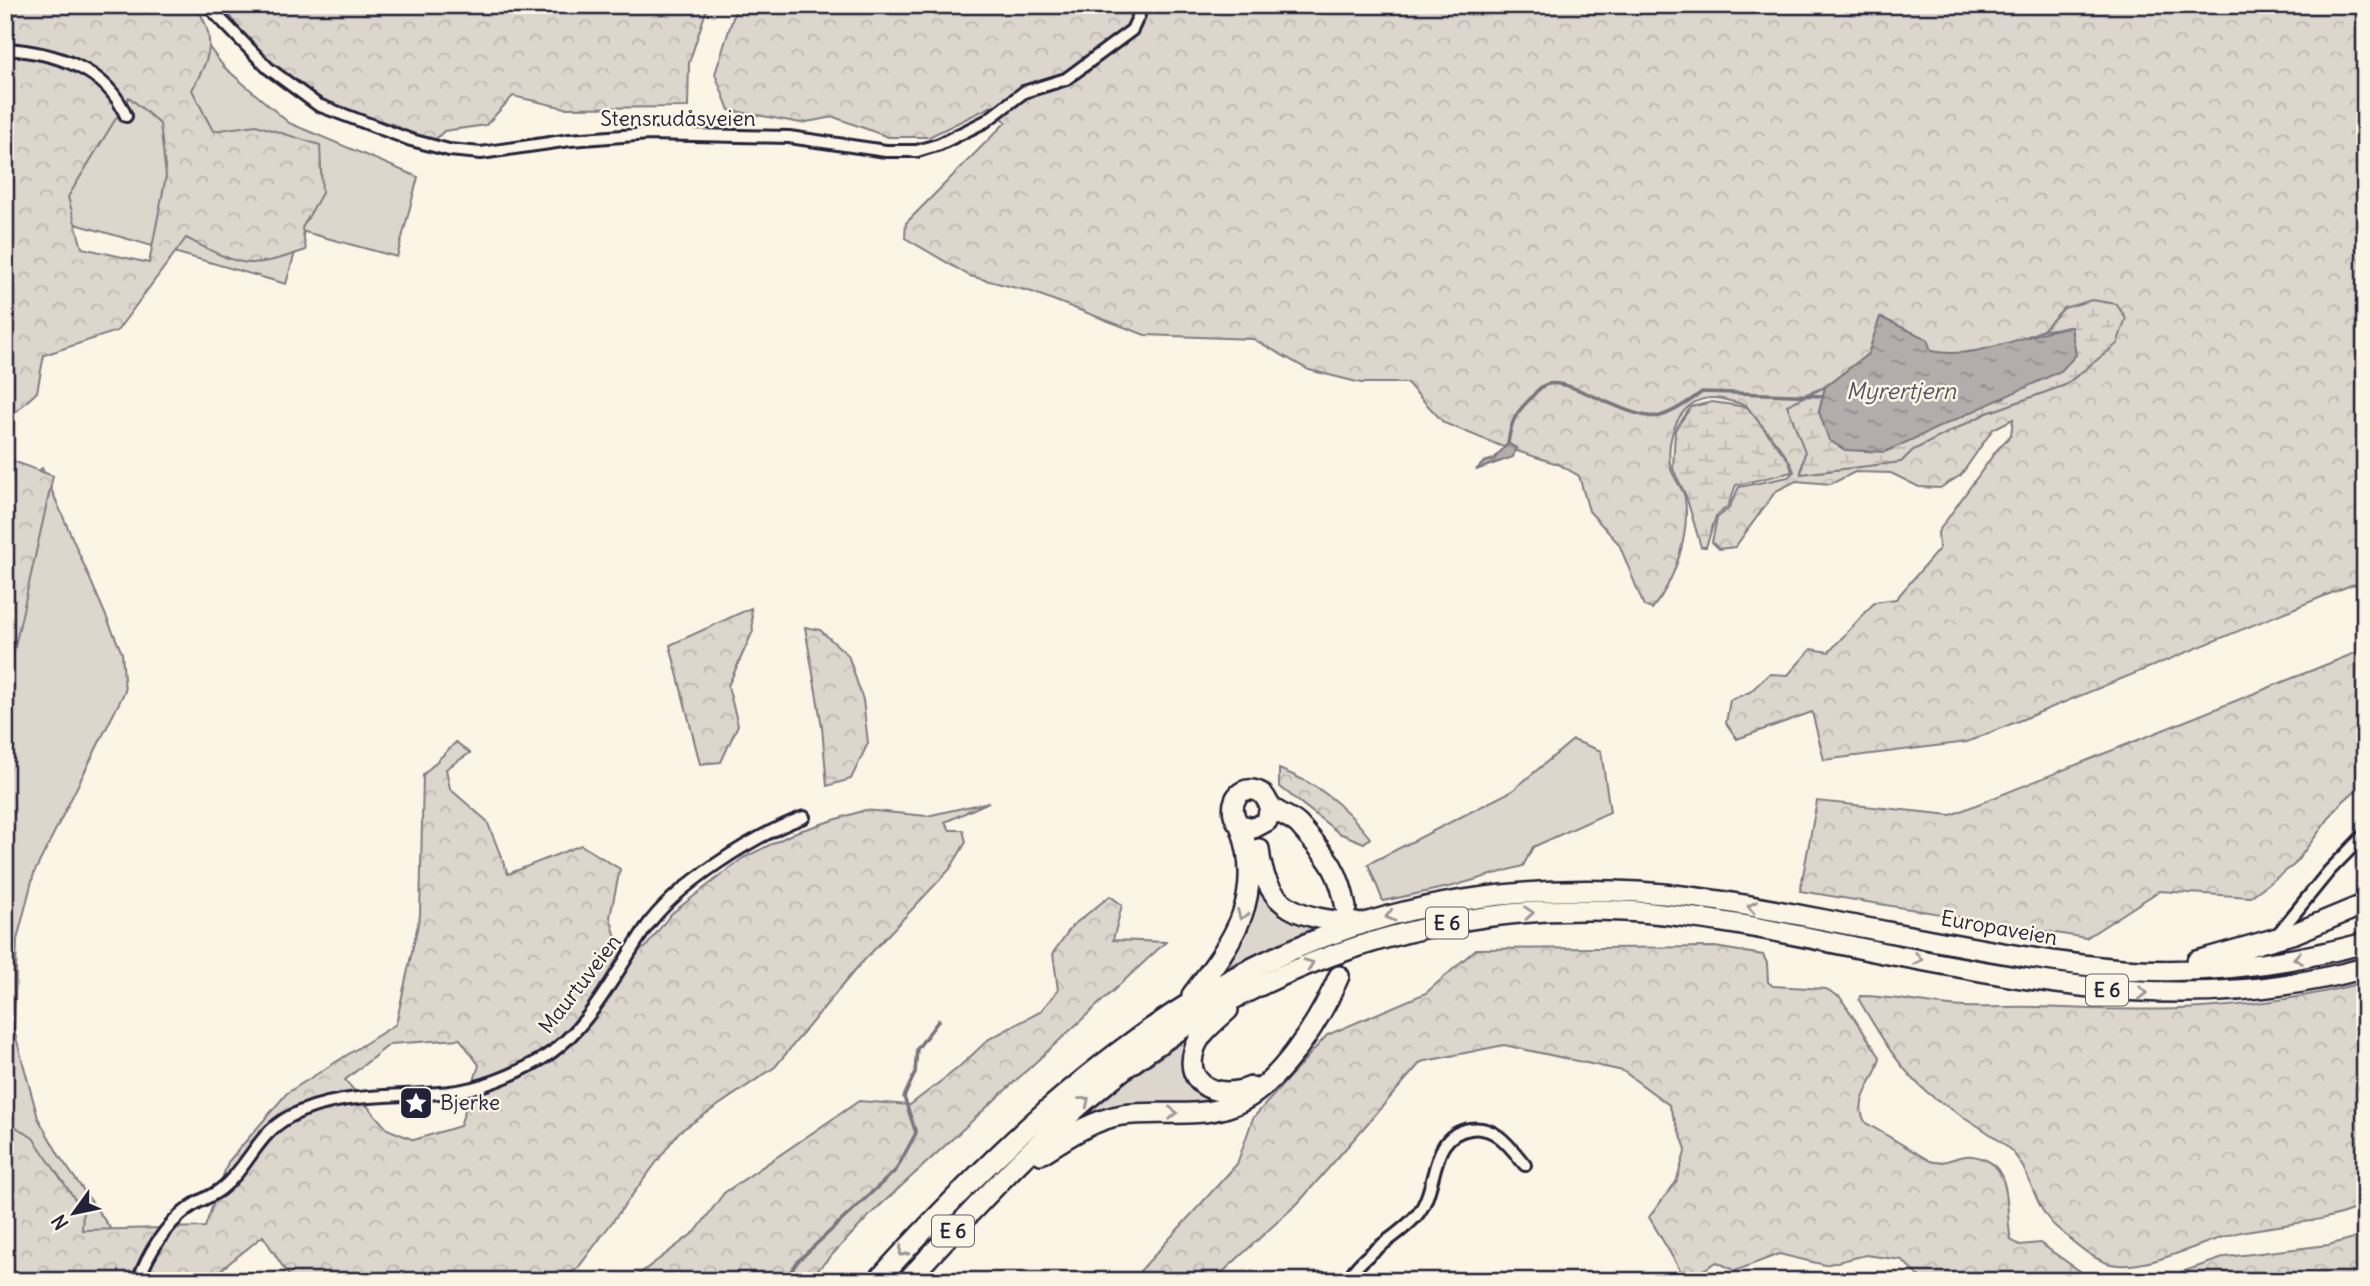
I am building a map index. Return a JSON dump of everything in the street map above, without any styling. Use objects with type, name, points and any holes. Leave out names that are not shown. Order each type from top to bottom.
[{"type":"highway","points":[[1258,820],[1298,824],[1334,865],[1346,908]]},
{"type":"highway","name":"E 6","points":[[1258,820],[1261,867],[1278,900],[1297,913],[1313,918],[1364,923]]},
{"type":"highway","name":"E 6","points":[[1185,1005],[1228,948],[1245,909],[1258,820]]},
{"type":"highway","name":"Europaveien","points":[[1364,923],[1479,897],[1544,891],[1626,891],[1733,903],[2057,961],[2127,970],[2258,965],[2365,943]]},
{"type":"highway","name":"E 6","points":[[2166,970],[2272,941],[2365,904]]},
{"type":"highway","name":"E 6","points":[[907,1281],[999,1181],[1075,1110],[1126,1068],[1194,1021],[1247,992],[1324,958],[1381,939],[1455,921],[1583,910],[1659,914],[2056,985],[2128,993],[2203,993],[2261,989],[2365,968]]},
{"type":"highway","name":"E 6","points":[[877,1281],[938,1214],[1041,1114],[1122,1046],[1185,1005],[1265,961],[1364,923]]},
{"type":"highway","name":"E 6","points":[[999,1181],[1066,1138],[1095,1123],[1132,1114],[1198,1112],[1227,1108],[1248,1099],[1268,1081],[1312,1025],[1339,976]]},
{"type":"highway","name":"E 6","points":[[1247,992],[1200,1039],[1194,1053],[1193,1066],[1205,1086],[1222,1094],[1243,1091],[1268,1081]]},
{"type":"street","name":"Stensrudåsveien","points":[[207,5],[261,62],[317,105],[411,141],[449,150],[481,153],[570,140],[649,134],[797,138],[899,152],[928,149],[986,121],[1024,92],[1066,79],[1132,30],[1139,15],[1135,5]]},
{"type":"street","points":[[5,49],[79,65],[117,97],[126,116]]},
{"type":"street","name":"Maurtuveien","points":[[138,1281],[151,1252],[174,1222],[190,1206],[225,1185],[261,1138],[289,1117],[339,1100],[469,1089],[525,1067],[551,1053],[572,1032],[615,978],[656,915],[737,850],[804,817]]},
{"type":"street","points":[[2272,941],[2335,864],[2365,834]]},
{"type":"street","points":[[1347,1281],[1361,1261],[1420,1212],[1428,1195],[1440,1150],[1452,1136],[1463,1130],[1488,1129],[1499,1136],[1525,1165]]},
{"type":"green space","points":[[5,5],[177,5],[224,67],[289,123],[418,177],[397,257],[301,231],[286,284],[5,204]]},
{"type":"green space","points":[[5,5],[195,5],[207,28],[209,48],[192,90],[213,131],[256,125],[320,145],[322,193],[302,228],[306,250],[286,257],[256,263],[232,260],[186,238],[117,331],[44,355],[37,392],[5,422],[5,62],[14,58]],"holes":[[[129,97],[160,124],[166,176],[149,263],[82,248],[68,197]]]},
{"type":"green space","points":[[223,5],[708,5],[689,63],[688,107],[565,108],[513,96],[486,125],[444,131],[430,145],[395,125],[324,104],[283,80],[239,30]]},
{"type":"green space","points":[[737,5],[2365,5],[2365,583],[2351,585],[1967,742],[1824,760],[1812,712],[1737,739],[1726,723],[1730,700],[1750,692],[1769,674],[1788,675],[1811,649],[1829,652],[1875,602],[1896,599],[1939,549],[1938,532],[1996,451],[2011,435],[2013,419],[1993,429],[1961,475],[1940,488],[1919,487],[1891,473],[1855,472],[1831,484],[1796,481],[1776,491],[1735,547],[1719,549],[1712,542],[1717,518],[1729,508],[1739,487],[1788,477],[1794,472],[1780,448],[1746,405],[1715,398],[1702,399],[1692,404],[1683,412],[1672,433],[1669,458],[1671,469],[1685,498],[1683,542],[1668,585],[1652,609],[1644,606],[1619,544],[1589,511],[1579,476],[1558,464],[1501,446],[1444,423],[1407,383],[1361,383],[1309,370],[1253,339],[1145,335],[1032,292],[970,276],[905,238],[906,223],[1006,122],[992,106],[929,137],[888,137],[834,117],[801,123],[729,110],[715,74]],"holes":[[[2064,308],[2090,365],[2065,385],[1987,413],[1913,450],[1901,462],[1801,473],[1805,452],[1801,396],[1825,387],[1868,354],[1931,351],[1954,356],[2008,344],[2043,330]]]},
{"type":"green space","points":[[2092,300],[2116,304],[2126,318],[2117,344],[2065,385],[1987,413],[1913,450],[1901,462],[1801,474],[1805,452],[1787,405],[1825,387],[1819,412],[2071,327],[2043,330],[2064,308]]},
{"type":"green space","points":[[1712,402],[1747,407],[1789,461],[1792,472],[1736,485],[1728,506],[1716,516],[1706,547],[1701,547],[1686,496],[1673,469],[1675,430],[1691,407]]},
{"type":"green space","points":[[5,458],[53,476],[5,691]]},
{"type":"green space","points":[[42,468],[122,653],[125,691],[34,873],[17,940],[14,1030],[38,1118],[60,1157],[110,1228],[116,1272],[5,1281],[5,498]]},
{"type":"green space","points":[[751,608],[753,631],[728,686],[738,725],[721,762],[700,764],[670,645]]},
{"type":"green space","points":[[805,627],[820,630],[848,655],[863,700],[868,743],[851,779],[827,786],[822,727]]},
{"type":"green space","points":[[2365,649],[2365,782],[2339,805],[2294,865],[2250,897],[2159,891],[2086,938],[1800,891],[1817,801],[1951,815]]},
{"type":"green space","points":[[1573,740],[1601,751],[1610,812],[1533,847],[1523,866],[1453,886],[1383,901],[1368,864],[1512,791]]},
{"type":"green space","points":[[456,742],[470,753],[446,769],[450,789],[487,821],[508,874],[581,845],[620,869],[610,917],[620,951],[645,948],[671,914],[743,858],[796,832],[865,810],[927,816],[989,802],[945,822],[950,830],[963,830],[966,842],[950,869],[855,970],[775,1067],[679,1132],[578,1268],[558,1281],[292,1281],[263,1236],[207,1281],[144,1281],[137,1273],[130,1281],[5,1281],[5,1120],[33,1138],[83,1211],[82,1230],[205,1227],[228,1162],[287,1093],[396,1024],[420,915],[423,775]],"holes":[[[460,1039],[479,1065],[460,1126],[414,1140],[387,1129],[345,1080],[390,1044]]]},
{"type":"green space","points":[[1279,769],[1330,797],[1370,838],[1364,843],[1339,833],[1279,786]]},
{"type":"green space","points":[[1259,890],[1324,923],[1221,970]]},
{"type":"green space","points":[[1110,896],[1122,905],[1113,940],[1166,942],[872,1213],[807,1281],[630,1281],[696,1231],[724,1193],[859,1101],[910,1105],[958,1068],[989,1039],[1040,1012],[1058,990],[1053,953],[1072,926]]},
{"type":"green space","points":[[1715,947],[1763,955],[1767,963],[1768,982],[1773,986],[1826,989],[1840,997],[1880,1057],[1861,1107],[1866,1123],[1930,1161],[1941,1162],[1967,1156],[1986,1160],[1996,1167],[2002,1177],[2011,1240],[2020,1245],[2040,1243],[2094,1281],[1924,1281],[1902,1260],[1866,1255],[1825,1265],[1779,1254],[1735,1271],[1717,1262],[1686,1280],[1649,1217],[1676,1182],[1686,1149],[1669,1105],[1623,1071],[1504,1045],[1421,1062],[1299,1202],[1213,1281],[1131,1281],[1237,1164],[1253,1118],[1327,1035],[1426,993],[1476,949]]},
{"type":"green space","points":[[2365,982],[2365,1205],[2318,1220],[2241,1232],[2163,1258],[2132,1265],[2101,1261],[2056,1227],[2041,1208],[2016,1156],[1998,1139],[1917,1083],[1890,1050],[1859,1000],[1860,996],[1871,996],[1961,1007],[2121,1010],[2201,1008],[2282,1000]]},
{"type":"green space","points":[[1200,1030],[1188,1062],[1226,1099],[1068,1130],[1129,1079]]},
{"type":"green space","points":[[2365,1235],[2365,1281],[2155,1281],[2226,1257],[2328,1245]]},
{"type":"water","name":"Myrertjern","points":[[1880,317],[1927,339],[1931,351],[1949,353],[1984,349],[2071,327],[2076,355],[2061,371],[1885,452],[1845,450],[1829,440],[1819,412],[1825,387],[1868,354]]},
{"type":"water","points":[[1508,443],[1516,448],[1513,457],[1476,470],[1484,462],[1494,459]]},
{"type":"waterway","points":[[1508,443],[1516,415],[1537,391],[1548,384],[1572,387],[1618,407],[1648,416],[1671,412],[1702,392],[1823,396]]},
{"type":"waterway","points":[[784,1281],[798,1261],[896,1170],[916,1133],[904,1097],[915,1073],[917,1049],[939,1020]]},
{"type":"place","name":"Bjerke","points":[[416,1103]]}]
